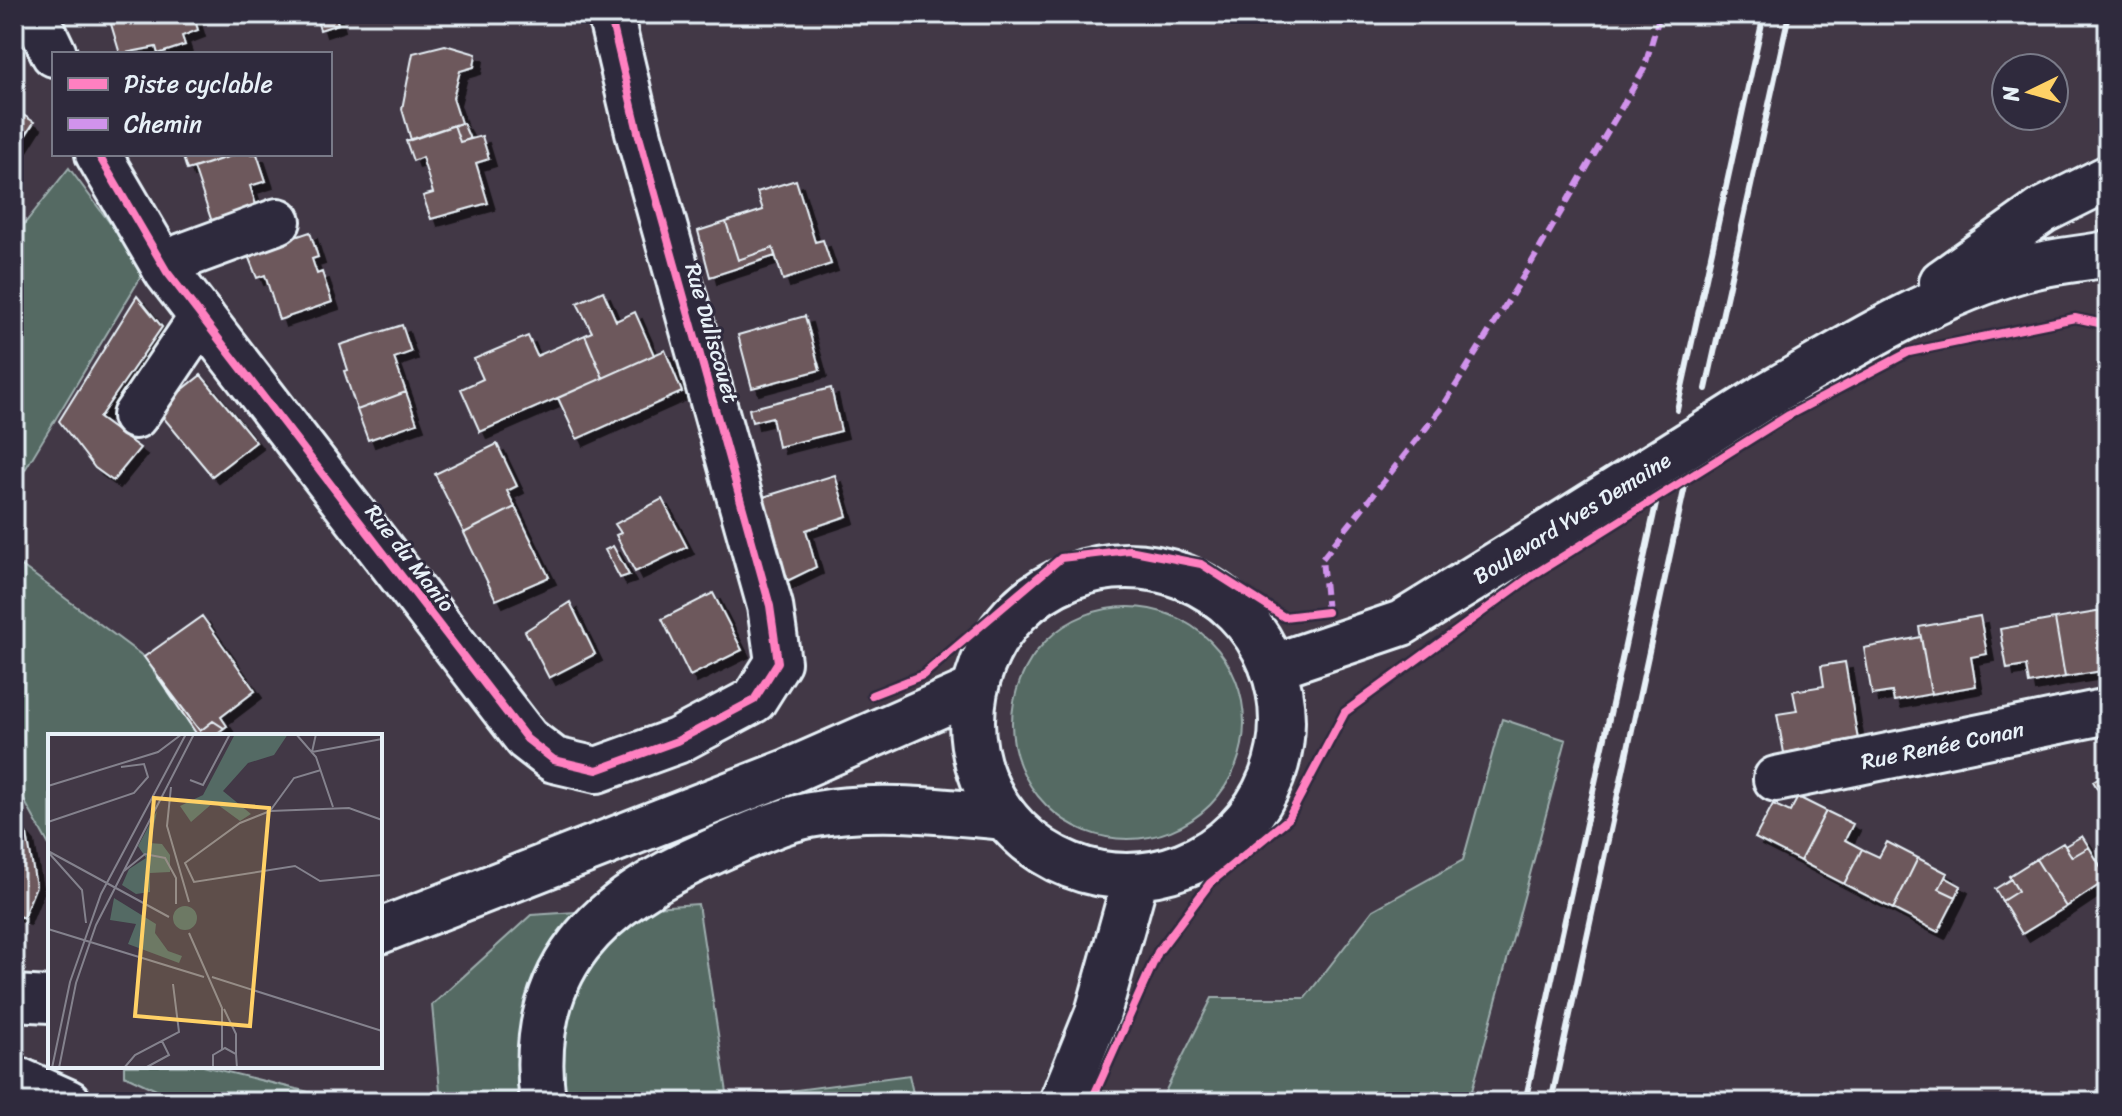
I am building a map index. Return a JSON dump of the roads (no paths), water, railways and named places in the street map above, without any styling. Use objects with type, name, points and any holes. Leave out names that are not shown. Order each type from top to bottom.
[{"type":"main road","points":[[35,14],[53,52]]},
{"type":"main road","name":"Rue Duliscouet","points":[[610,14],[639,136],[770,606],[778,662]]},
{"type":"main road","name":"Rue du Manio","points":[[99,156],[164,267],[527,739],[554,760],[597,770],[677,741],[754,700],[778,662]]},
{"type":"main road","name":"Boulevard Yves Demaine","points":[[1859,342],[2042,211],[2108,178]]},
{"type":"main road","points":[[164,267],[183,256],[278,221]]},
{"type":"main road","name":"Boulevard Yves Demaine","points":[[1272,667],[1402,623],[1767,395],[1859,342],[1966,291],[2024,269],[2108,254]]},
{"type":"main road","points":[[135,416],[202,317]]},
{"type":"main road","points":[[1115,566],[1149,567],[1181,576],[1211,590],[1237,612],[1257,638],[1272,667],[1282,715],[1277,763],[1257,807],[1225,843],[1183,867],[1136,877],[1086,872],[1041,851],[1004,817],[986,788],[975,757],[972,723],[974,690],[985,658],[1002,629],[1024,604],[1051,585],[1083,572],[1115,566]]},
{"type":"main road","points":[[382,930],[790,771],[974,690]]},
{"type":"main road","name":"Rue Renée Conan","points":[[1776,779],[2108,711]]},
{"type":"main road","points":[[543,1102],[539,1072],[542,1017],[564,967],[603,916],[660,875],[750,835],[810,815],[904,808],[1004,817]]},
{"type":"main road","points":[[1062,1102],[1098,1013],[1136,877]]},
{"type":"main road","points":[[14,998],[48,1000]]},
{"type":"main road","points":[[14,1078],[68,1102]]},
{"type":"railway","points":[[1677,410],[1764,14]]},
{"type":"railway","points":[[1706,389],[1789,14]]},
{"type":"railway","points":[[1551,1102],[1685,486]]},
{"type":"railway","points":[[1525,1102],[1656,504]]}]
